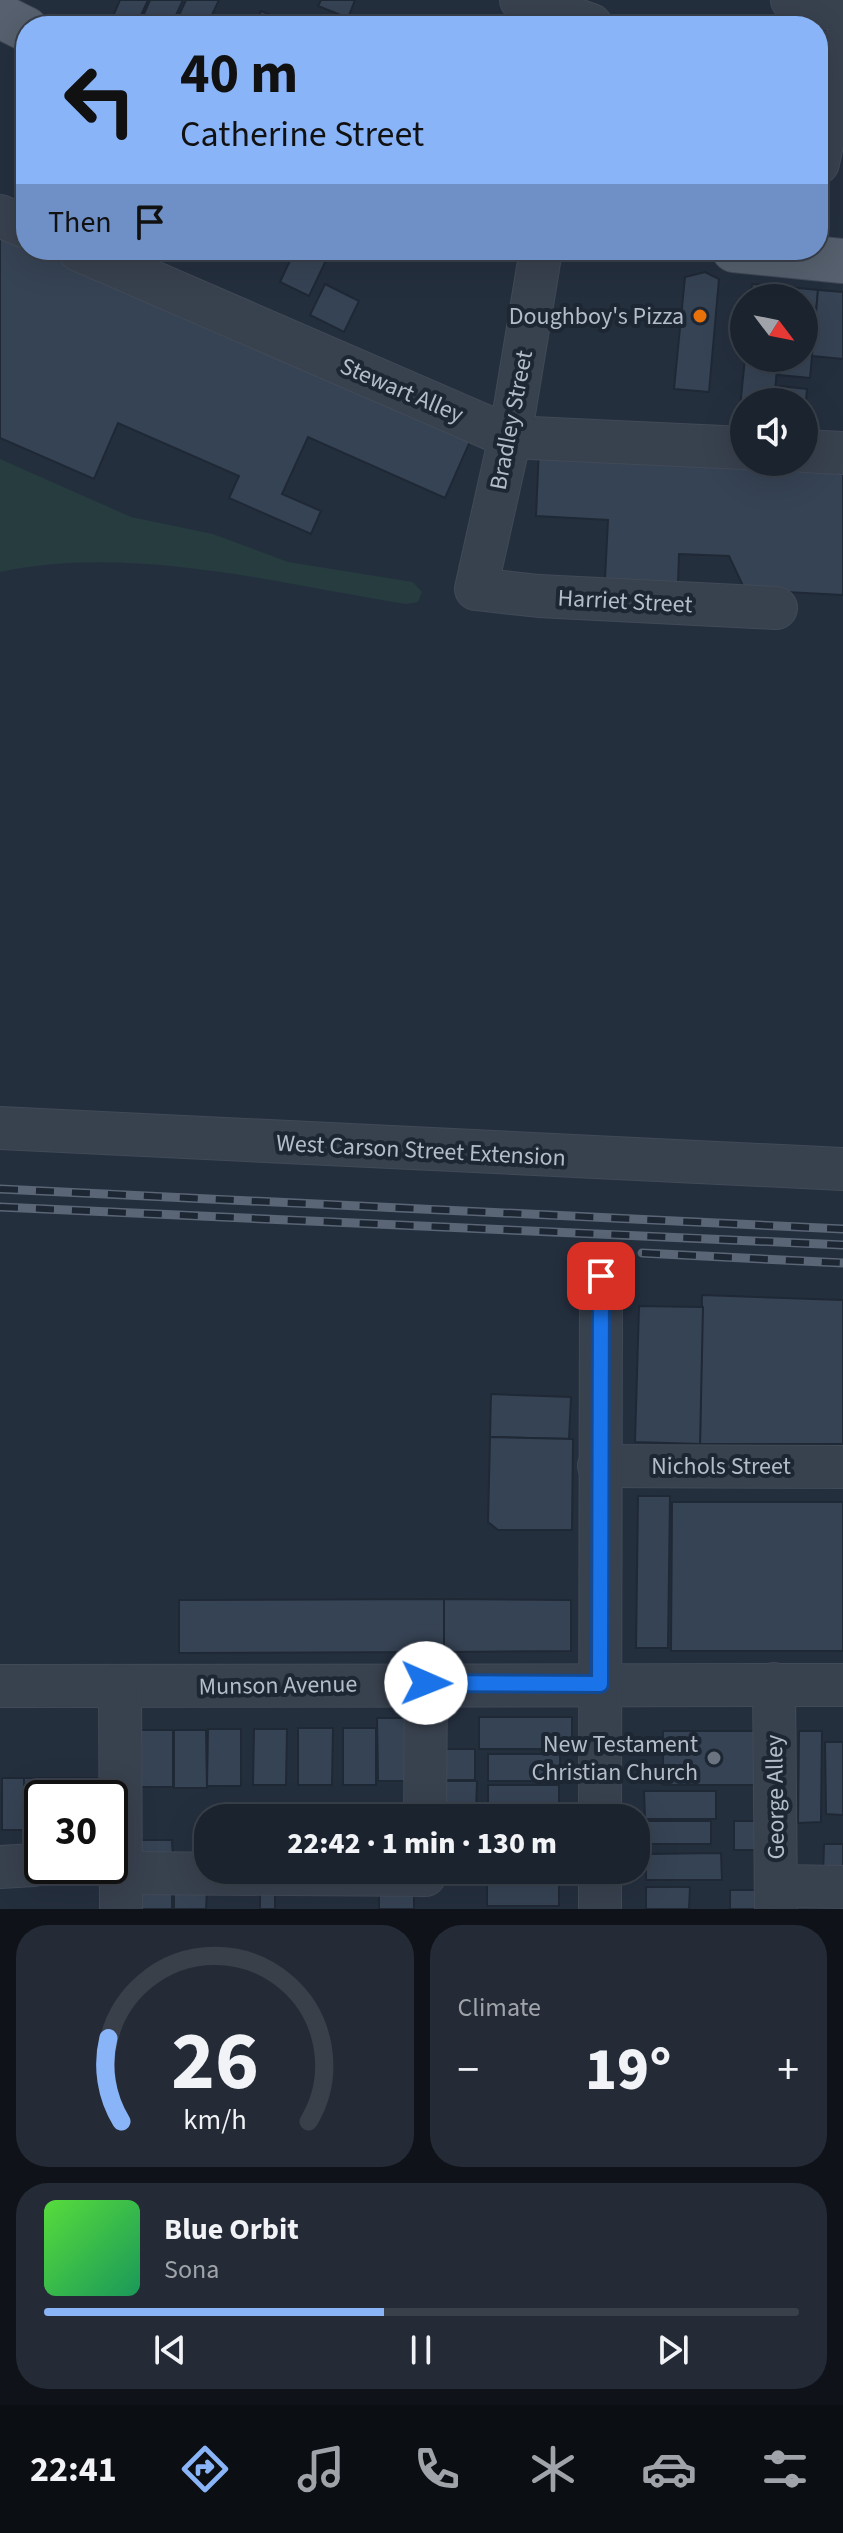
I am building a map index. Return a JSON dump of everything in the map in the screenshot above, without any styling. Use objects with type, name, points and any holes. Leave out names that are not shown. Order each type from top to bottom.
[{"type":"street","points":[[521,0],[589,16]]},
{"type":"street","points":[[792,0],[843,11]]},
{"type":"street","points":[[828,118],[841,59]]},
{"type":"street","name":"Stewart Alley","points":[[102,260],[510,437],[730,447]]},
{"type":"street","name":"Bradley Street","points":[[476,589],[510,437],[539,260]]},
{"type":"street","points":[[818,452],[843,453]]},
{"type":"street","name":"Harriet Street","points":[[476,589],[539,596],[776,608]]},
{"type":"street","name":"West Carson Street Extension","points":[[0,1128],[843,1169]]},
{"type":"street","points":[[600,1804],[601,1276]]},
{"type":"street","name":"Nichols Street","points":[[599,1466],[843,1467]]},
{"type":"street","points":[[425,1804],[426,1683]]},
{"type":"street","name":"Munson Avenue","points":[[0,1686],[426,1683],[843,1685]]},
{"type":"street","name":"George Alley","points":[[774,1684],[776,1898]]},
{"type":"street","points":[[120,1686],[122,1891],[425,1885]]},
{"type":"street","points":[[600,1884],[600,1909]]},
{"type":"street","points":[[776,1898],[843,1887]]},
{"type":"green space","points":[[0,459],[131,517],[213,534],[288,562],[413,582],[422,592],[418,602],[406,604],[255,577],[151,564],[49,564],[0,572]]},
{"type":"building","points":[[120,0],[148,0],[141,16],[113,16]]},
{"type":"building","points":[[150,0],[183,0],[176,16],[143,16]]},
{"type":"building","points":[[186,0],[219,0],[212,16],[179,16]]},
{"type":"building","points":[[321,0],[355,0],[349,16],[318,6]]},
{"type":"building","points":[[0,229],[16,236],[16,260],[72,260],[472,437],[445,498],[308,437],[282,494],[321,511],[311,534],[229,498],[239,476],[118,423],[94,479],[0,438]]},
{"type":"building","points":[[290,260],[326,260],[309,296],[280,282]]},
{"type":"building","points":[[705,272],[719,279],[709,392],[674,389],[685,277]]},
{"type":"building","points":[[325,284],[359,301],[344,332],[310,315]]},
{"type":"building","points":[[818,290],[843,292],[843,359],[818,357]]},
{"type":"building","points":[[744,372],[777,372],[775,388],[742,388]]},
{"type":"building","points":[[779,372],[811,372],[810,378],[779,375]]},
{"type":"building","points":[[539,447],[730,461],[730,476],[818,476],[818,461],[843,461],[843,595],[745,590],[729,556],[679,554],[678,583],[605,579],[608,520],[536,516]]},
{"type":"building","points":[[702,1295],[843,1300],[843,1444],[700,1444]]},
{"type":"building","points":[[639,1306],[703,1307],[700,1444],[635,1442]]},
{"type":"building","points":[[491,1394],[571,1397],[569,1439],[490,1437]]},
{"type":"building","points":[[490,1437],[573,1439],[572,1530],[498,1530],[488,1522]]},
{"type":"building","points":[[638,1496],[670,1496],[668,1648],[636,1648]]},
{"type":"building","points":[[672,1502],[843,1502],[843,1651],[671,1651]]},
{"type":"building","points":[[444,1599],[571,1600],[571,1651],[444,1652]]},
{"type":"building","points":[[444,1599],[444,1652],[179,1653],[179,1600]]},
{"type":"building","points":[[479,1717],[572,1717],[572,1749],[479,1749]]},
{"type":"building","points":[[377,1718],[413,1718],[413,1781],[378,1781]]},
{"type":"building","points":[[298,1728],[333,1728],[332,1785],[298,1785]]},
{"type":"building","points":[[343,1728],[376,1728],[376,1785],[343,1785]]},
{"type":"building","points":[[208,1729],[241,1729],[241,1786],[207,1786]]},
{"type":"building","points":[[254,1729],[287,1729],[286,1785],[253,1785]]},
{"type":"building","points":[[141,1730],[173,1730],[173,1787],[141,1787]]},
{"type":"building","points":[[174,1730],[206,1730],[207,1788],[174,1788]]},
{"type":"building","name":"New Testament Christian Church","points":[[663,1731],[765,1731],[765,1785],[663,1785]]},
{"type":"building","points":[[799,1731],[822,1731],[821,1822],[798,1823]]},
{"type":"building","points":[[825,1742],[843,1742],[843,1815],[826,1814]]},
{"type":"building","points":[[442,1749],[475,1749],[475,1780],[442,1780]]},
{"type":"building","points":[[488,1754],[560,1754],[560,1781],[488,1781]]},
{"type":"building","points":[[2,1778],[24,1778],[24,1830],[2,1830]]},
{"type":"building","points":[[44,1778],[69,1778],[69,1780]]},
{"type":"building","points":[[69,1778],[90,1778],[90,1780]]},
{"type":"building","points":[[90,1778],[112,1778],[112,1780]]},
{"type":"building","points":[[445,1781],[477,1781],[476,1804],[445,1804]]},
{"type":"building","points":[[488,1785],[559,1785],[559,1804],[488,1804]]},
{"type":"building","points":[[644,1791],[716,1791],[716,1819],[650,1819],[650,1804],[644,1804]]},
{"type":"building","points":[[650,1821],[711,1821],[711,1844],[650,1844]]},
{"type":"building","points":[[734,1821],[763,1821],[763,1850],[734,1850]]},
{"type":"building","points":[[139,1840],[172,1840],[173,1859],[139,1859]]},
{"type":"building","points":[[824,1844],[843,1844],[843,1876],[823,1875]]},
{"type":"building","points":[[721,1853],[722,1880],[650,1880],[650,1854]]},
{"type":"building","points":[[487,1884],[559,1884],[559,1906],[487,1906]]},
{"type":"building","points":[[260,1887],[275,1887],[275,1909],[260,1909]]},
{"type":"building","points":[[379,1887],[414,1887],[414,1909],[379,1909]]},
{"type":"building","points":[[646,1887],[690,1887],[689,1909],[646,1909]]},
{"type":"building","points":[[174,1889],[207,1889],[206,1909],[174,1909]]},
{"type":"building","points":[[141,1890],[172,1890],[172,1909],[141,1909]]},
{"type":"building","points":[[730,1890],[763,1890],[763,1909],[730,1909]]},
{"type":"railway","points":[[0,1189],[843,1229]]},
{"type":"railway","points":[[0,1207],[843,1245]]},
{"type":"railway","points":[[642,1253],[843,1263]]},
{"type":"place","name":"Doughboy's Pizza","points":[[700,316]]},
{"type":"place","name":"New Testament Christian Church","points":[[714,1758]]},
{"type":"route","points":[[426,1683],[600,1684],[601,1276]]}]
